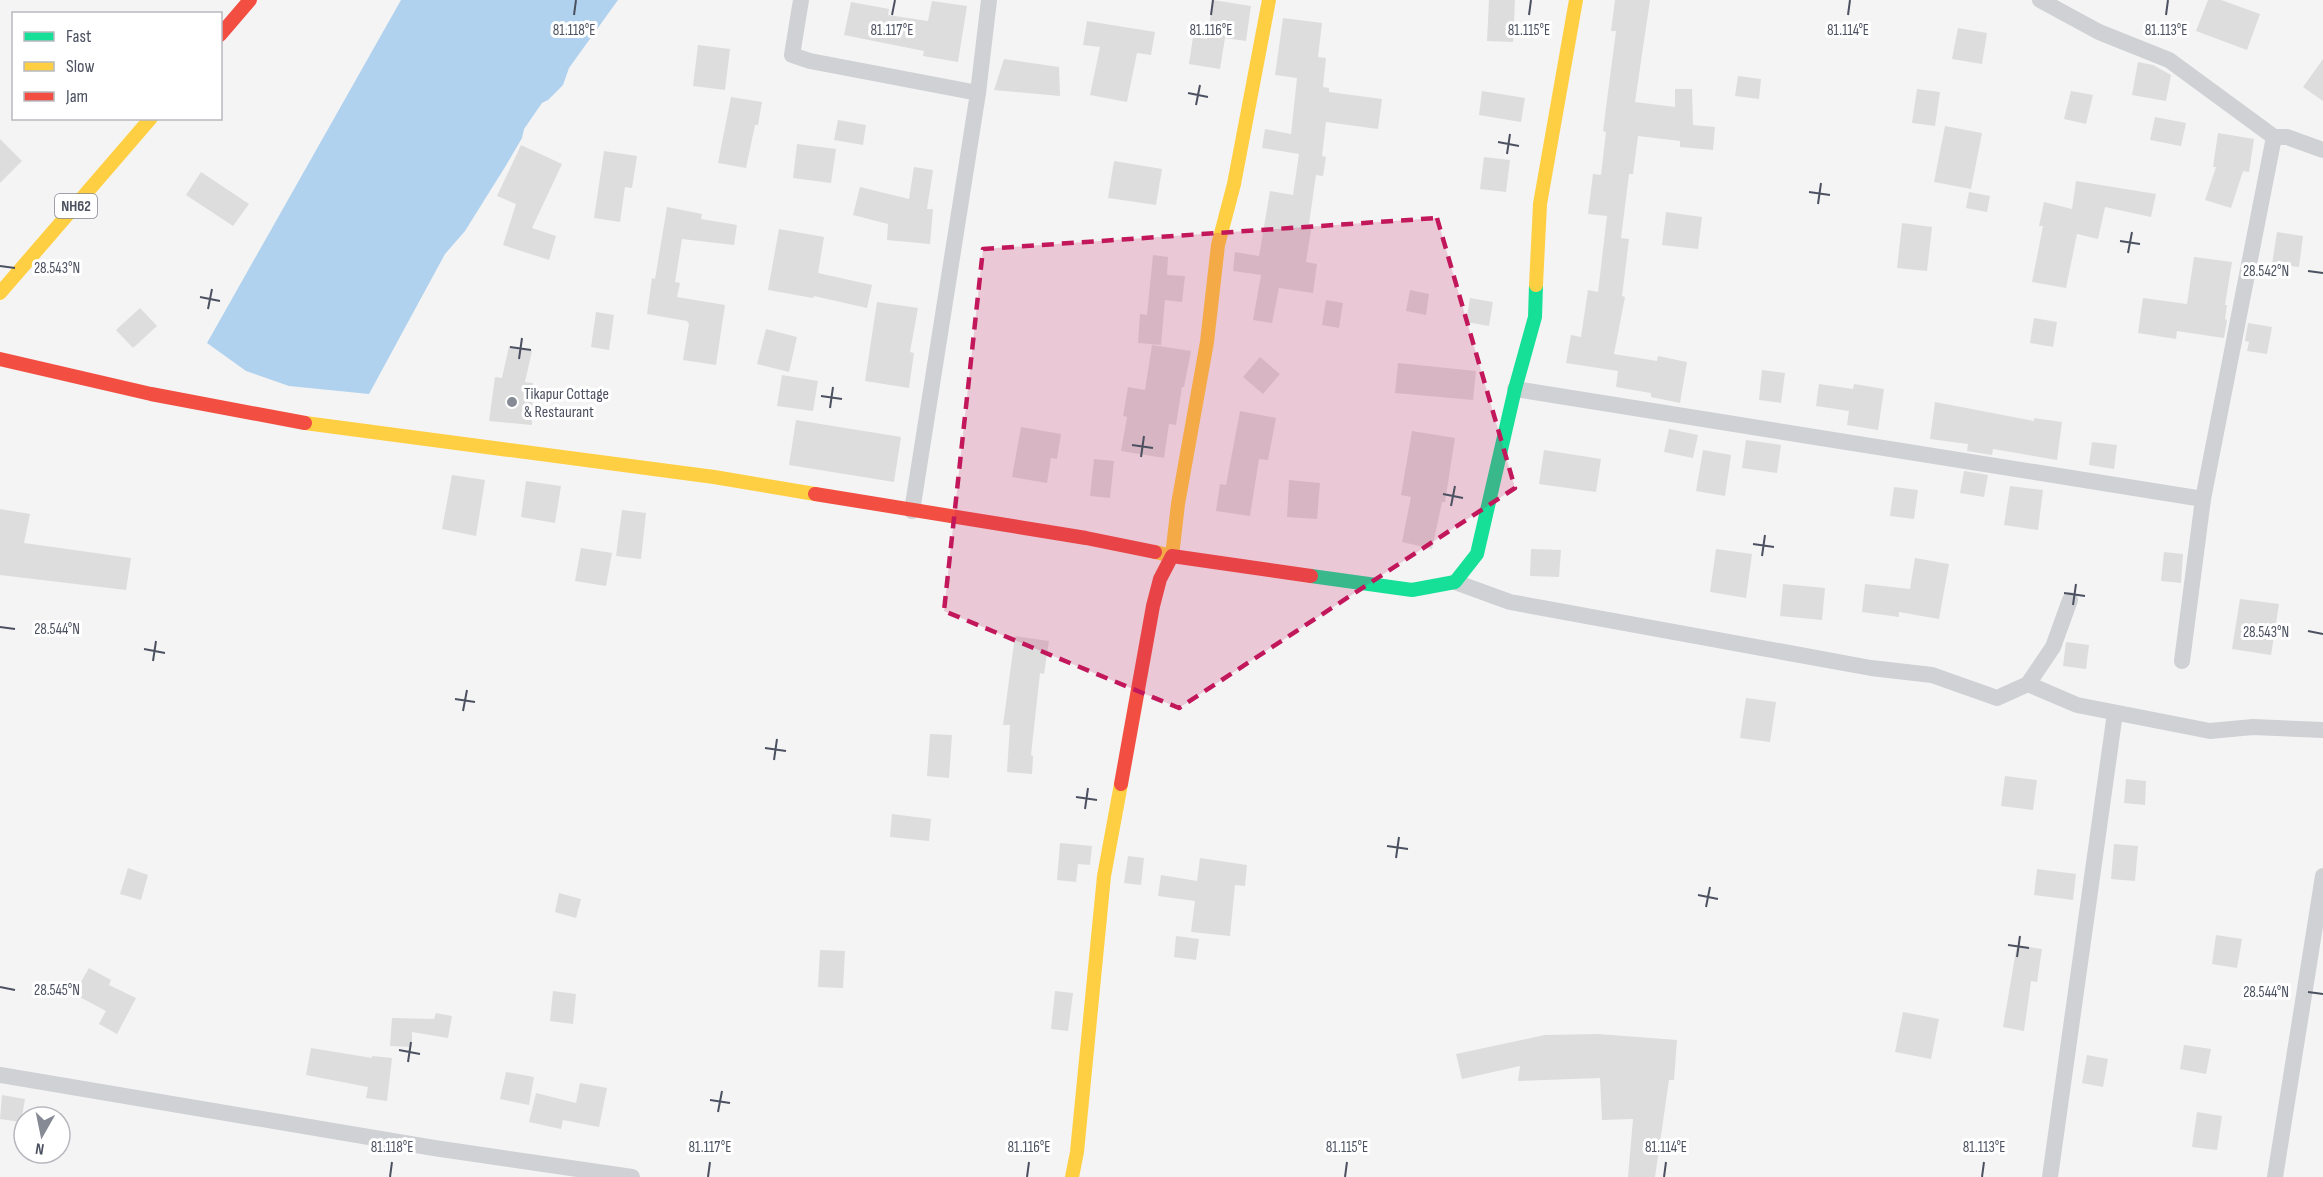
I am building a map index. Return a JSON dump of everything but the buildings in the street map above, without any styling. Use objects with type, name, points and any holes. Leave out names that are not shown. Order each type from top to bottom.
[{"type":"street","points":[[222,33],[250,0]]},
{"type":"street","points":[[801,0],[792,55],[810,61],[978,93]]},
{"type":"street","points":[[912,511],[978,93],[989,0]]},
{"type":"street","points":[[1072,1177],[1077,1152],[1104,876],[1153,606],[1160,579],[1172,556],[1178,504],[1207,342],[1218,244],[1234,183],[1269,0]]},
{"type":"street","points":[[1455,582],[1477,554],[1515,389],[1535,317],[1540,204],[1576,0]]},
{"type":"street","points":[[2040,0],[2099,32],[2169,60],[2274,136],[2287,137],[2323,150]]},
{"type":"street","name":"NH62","points":[[0,293],[149,120]]},
{"type":"street","points":[[2182,660],[2203,499],[2274,136]]},
{"type":"street","points":[[0,359],[151,394],[334,428],[714,477],[1086,538],[1172,556],[1412,590],[1455,582],[1510,602],[1871,668],[1932,675],[1997,698],[2028,684],[2053,647],[2070,600]]},
{"type":"street","points":[[1515,389],[2203,499]]},
{"type":"street","points":[[2028,684],[2078,705],[2210,731],[2253,727],[2323,730]]},
{"type":"street","points":[[2050,1177],[2115,713]]},
{"type":"street","points":[[2275,1177],[2323,876]]},
{"type":"street","points":[[0,1075],[423,1146],[632,1177]]},
{"type":"highlighted area","points":[[1437,218],[1515,488],[1179,708],[944,611],[983,249]]},
{"type":"water","points":[[401,0],[618,0],[569,68],[563,85],[542,103],[524,129],[522,138],[465,231],[445,254],[369,394],[289,386],[246,371],[207,343]]},
{"type":"traffic: fast","points":[[1311,576],[1412,590],[1455,582],[1477,554],[1515,389],[1535,317],[1536,285]]},
{"type":"traffic: slow","points":[[1155,552],[1172,556],[1178,504],[1207,342],[1218,245],[1234,184],[1269,0]]},
{"type":"traffic: slow","points":[[1536,285],[1540,204],[1576,0]]},
{"type":"traffic: slow","points":[[0,293],[149,120]]},
{"type":"traffic: slow","points":[[305,423],[714,477],[815,494]]},
{"type":"traffic: slow","points":[[1072,1177],[1077,1152],[1104,876],[1121,784]]},
{"type":"traffic: jam","points":[[222,33],[250,0]]},
{"type":"traffic: jam","points":[[0,359],[151,394],[305,423]]},
{"type":"traffic: jam","points":[[815,494],[1086,538],[1155,552]]},
{"type":"traffic: jam","points":[[1121,784],[1153,606],[1160,579],[1172,556],[1311,576]]},
{"type":"place","name":"Tikapur Cottage & Restaurant","points":[[512,402]]}]
